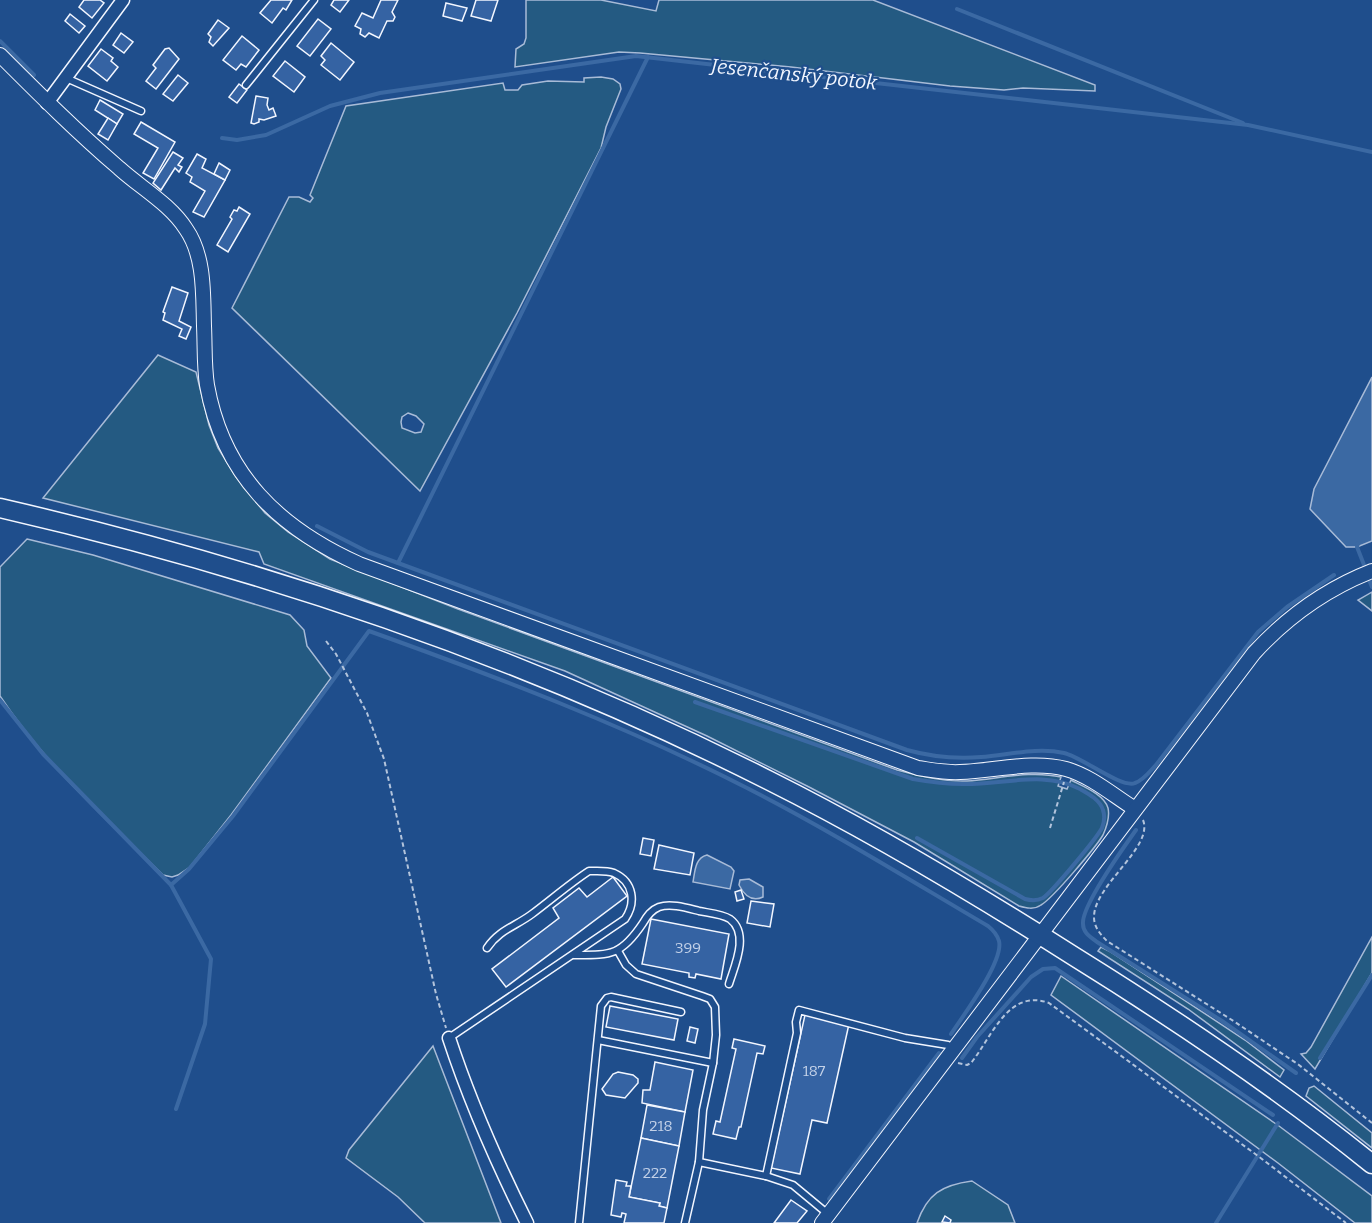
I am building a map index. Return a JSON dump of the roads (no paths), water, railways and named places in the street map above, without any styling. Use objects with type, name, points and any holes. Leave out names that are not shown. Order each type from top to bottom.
[{"type":"main road","points":[[0,508],[124,538],[281,583],[442,638],[564,686],[674,734],[795,793],[906,855],[1039,934],[1239,1065],[1295,1104],[1372,1164]]},
{"type":"street","points":[[47,103],[123,0]]},
{"type":"street","points":[[0,55],[47,103],[119,169],[164,205],[187,230],[199,264],[203,290],[207,383],[215,420],[226,447],[263,501],[308,537],[334,553],[359,564],[895,761],[939,771],[959,772],[1031,766],[1068,770],[1088,779],[1135,809]]},
{"type":"street","points":[[825,1219],[1239,671],[1261,645],[1301,609],[1342,584],[1372,571]]},
{"type":"street","points":[[449,1038],[466,1089],[527,1223]]},
{"type":"lane","points":[[246,85],[314,0]]},
{"type":"lane","points":[[65,78],[141,111]]},
{"type":"lane","points":[[449,1038],[625,919],[633,904],[631,889],[615,873],[589,871],[529,916],[504,930],[488,948]]},
{"type":"lane","points":[[573,955],[607,955],[618,951],[634,936],[649,914],[657,908],[667,905],[683,907],[722,916],[735,926],[740,944],[729,984]]},
{"type":"lane","points":[[618,951],[626,965],[636,974],[710,999],[715,1007],[717,1018],[713,1063],[703,1110],[699,1162],[685,1223]]},
{"type":"lane","points":[[579,1223],[601,1006],[607,998],[681,1012]]},
{"type":"lane","points":[[765,1176],[798,1033],[796,1022],[799,1010],[905,1038],[948,1045],[950,1052]]},
{"type":"lane","points":[[598,1040],[713,1063]]},
{"type":"lane","points":[[699,1162],[765,1176],[793,1185],[825,1219]]},
{"type":"waterway","points":[[957,9],[1243,123]]},
{"type":"waterway","name":"Jesenčanský potok","points":[[0,41],[34,75]]},
{"type":"waterway","name":"Jesenčanský potok","points":[[222,138],[237,140],[266,135],[330,106],[380,93],[636,56],[1248,125],[1372,152]]},
{"type":"waterway","points":[[398,563],[648,57]]},
{"type":"waterway","points":[[317,526],[368,552],[907,750],[935,756],[962,758],[1054,751],[1072,756],[1129,784],[1141,780],[1156,765],[1258,632],[1287,607],[1334,575]]},
{"type":"waterway","name":"Jesenčanský potok","points":[[1358,543],[1357,547],[1366,570]]},
{"type":"waterway","name":"Jesenčanský potok","points":[[1368,577],[1372,587]]},
{"type":"waterway","points":[[0,700],[43,754],[171,885],[189,869],[233,816],[369,631],[561,704],[701,765],[808,821],[988,926],[997,936],[999,950],[989,974],[951,1034]]},
{"type":"waterway","points":[[695,702],[913,779],[957,784],[1037,779],[1066,783],[1094,798],[1102,806],[1104,815],[1102,828],[1092,843],[1048,894],[1037,900],[1025,899],[917,838]]},
{"type":"waterway","points":[[1136,830],[1104,877],[1089,904],[1083,924],[1086,932],[1097,942],[1222,1021],[1296,1073]]},
{"type":"waterway","points":[[171,885],[211,959],[205,1024],[176,1109]]},
{"type":"waterway","points":[[962,1058],[977,1037],[1031,977],[1043,969],[1055,968],[1273,1115]]},
{"type":"waterway","points":[[1320,1058],[1372,975]]},
{"type":"waterway","points":[[829,1199],[939,1053]]},
{"type":"waterway","points":[[1216,1223],[1278,1123]]}]
